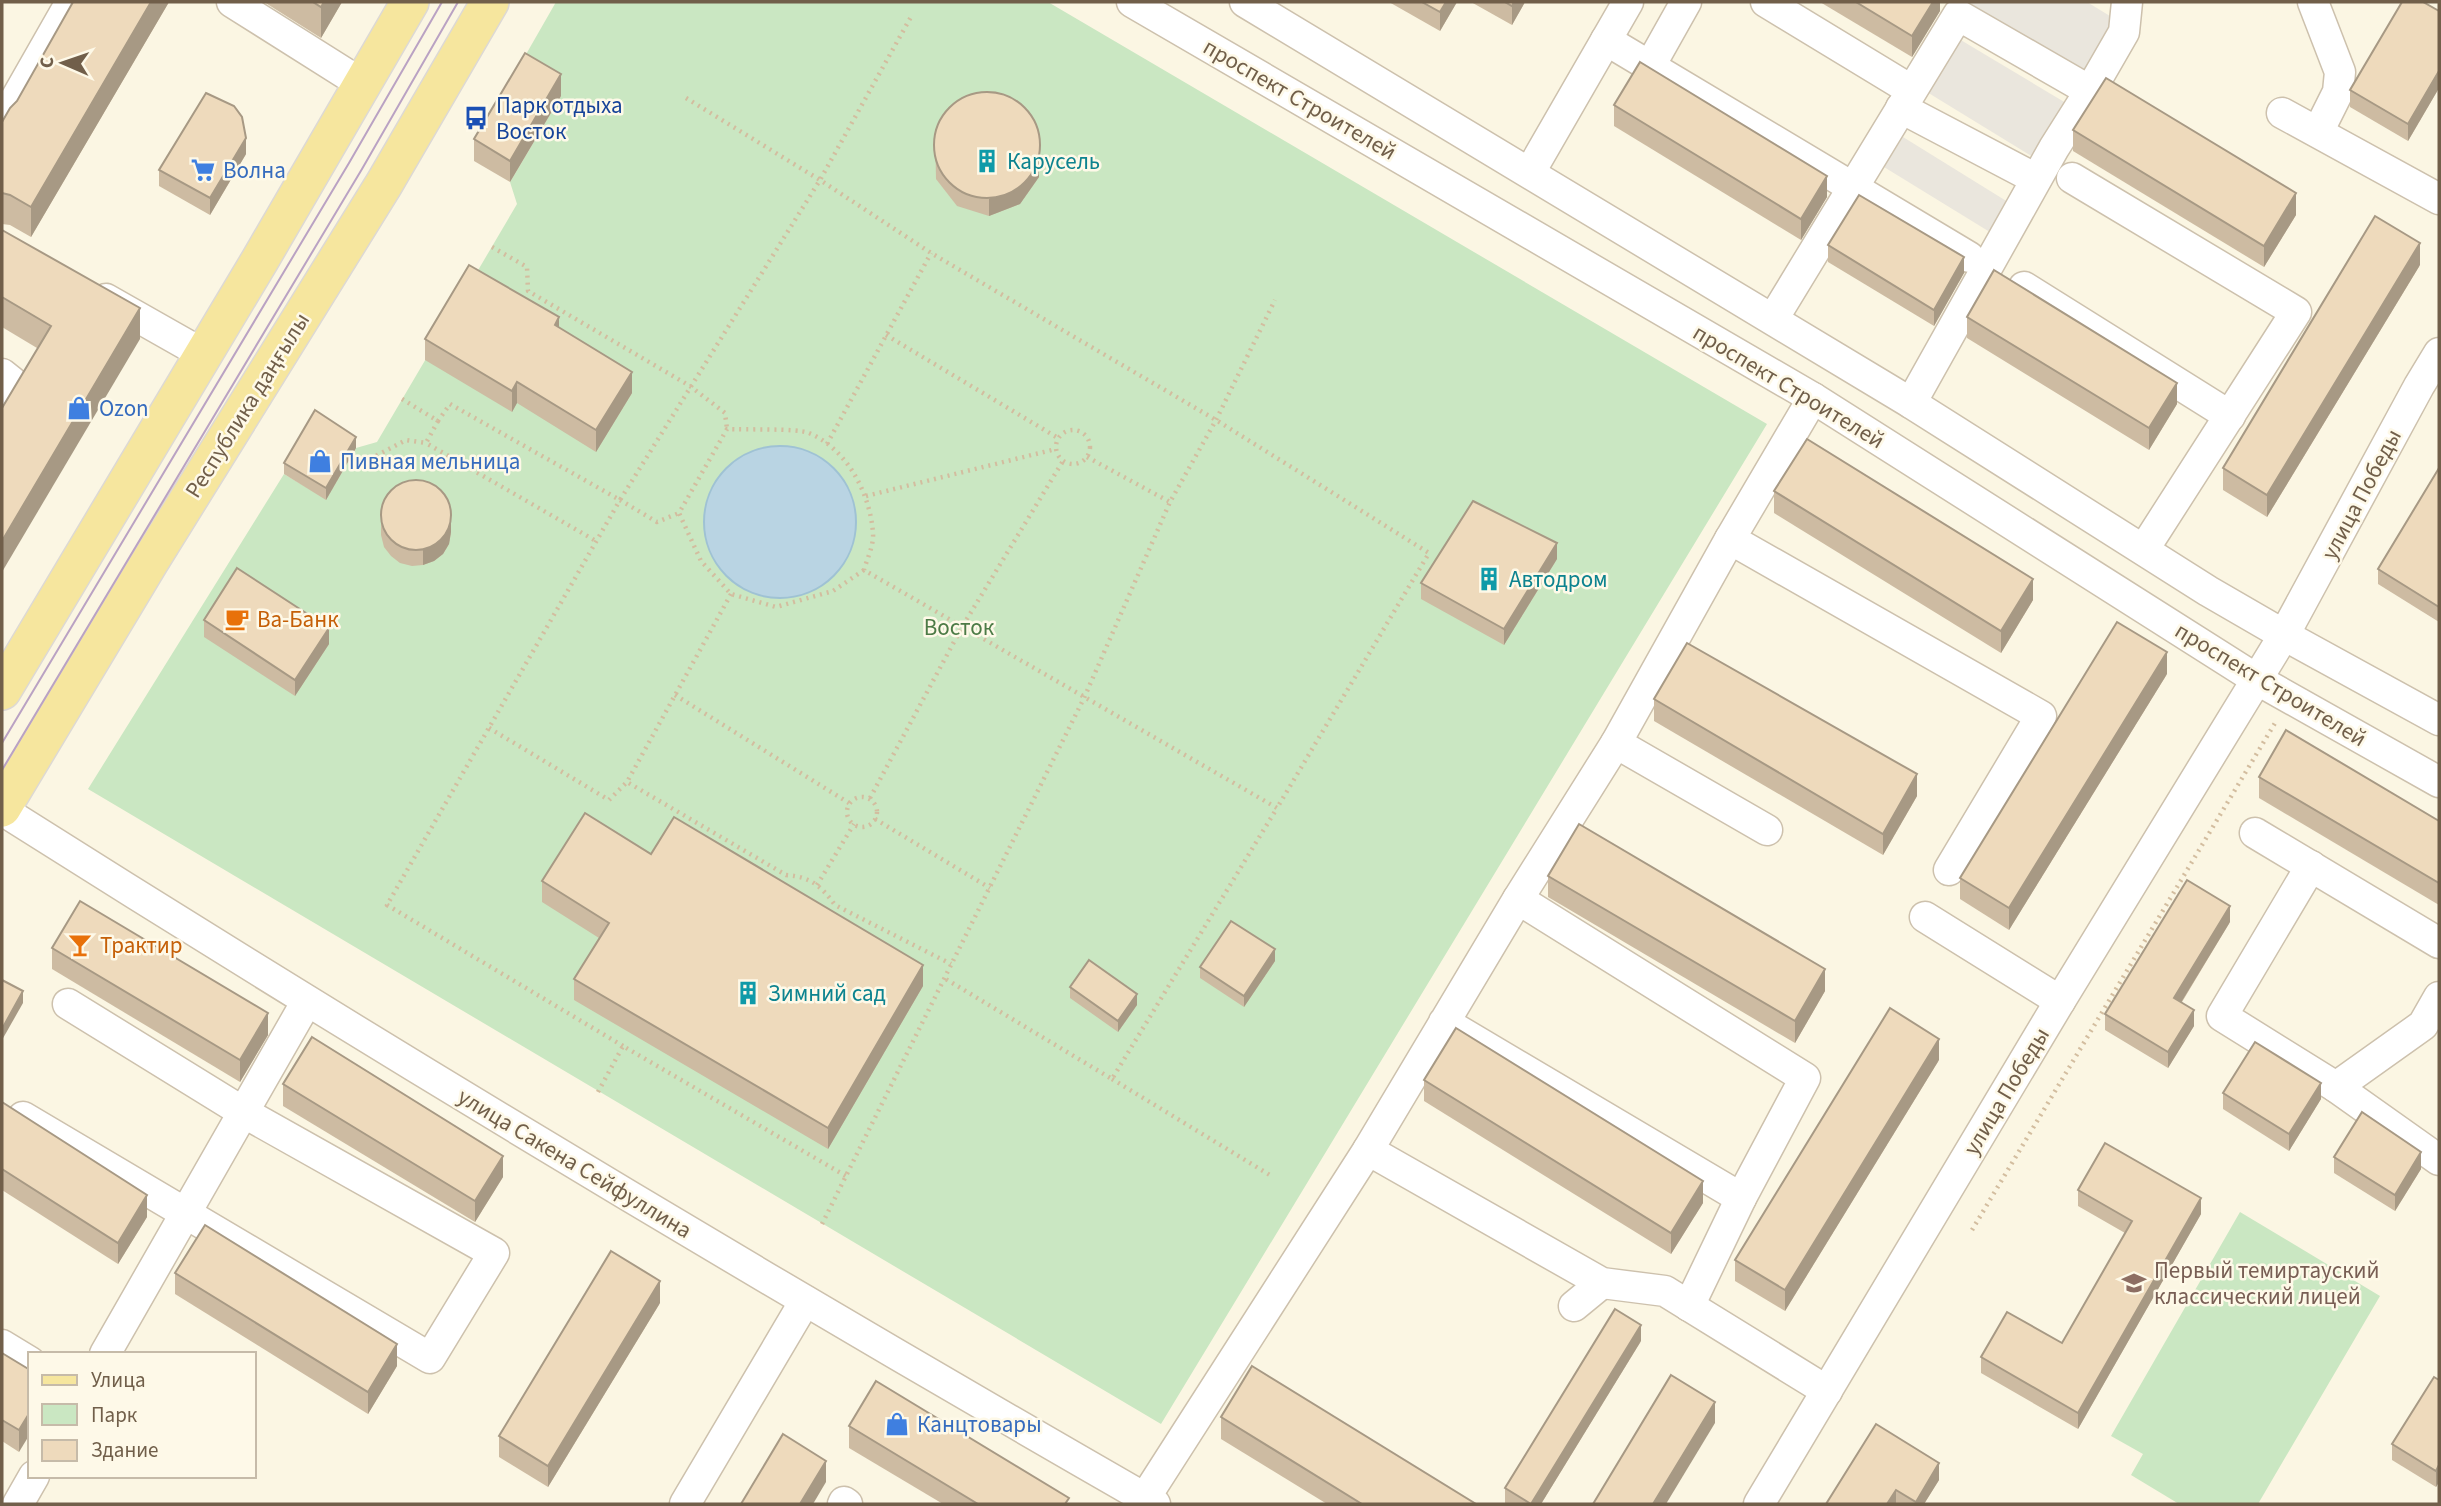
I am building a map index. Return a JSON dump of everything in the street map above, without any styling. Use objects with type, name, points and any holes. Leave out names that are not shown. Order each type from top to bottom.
[{"type":"main road","points":[[2,691],[410,2]]},
{"type":"main road","name":"Республика даңғылы","points":[[2,809],[142,575],[384,184],[490,2]]},
{"type":"street","points":[[2,123],[71,2]]},
{"type":"street","points":[[232,2],[362,84]]},
{"type":"street","name":"проспект Строителей","points":[[1132,2],[1813,398],[2256,679],[2439,782]]},
{"type":"street","name":"проспект Строителей","points":[[1245,2],[1911,403],[2284,635],[2439,720]]},
{"type":"street","points":[[1530,172],[1628,2]]},
{"type":"street","points":[[1650,66],[1686,2]]},
{"type":"street","points":[[1766,2],[1906,99],[2036,179]]},
{"type":"street","points":[[1911,403],[2036,179],[2124,32],[2127,2]]},
{"type":"street","points":[[2313,2],[2340,72],[2338,92],[2318,132]]},
{"type":"street","points":[[1773,319],[1958,15],[2090,91]]},
{"type":"street","points":[[1606,40],[1969,257]]},
{"type":"street","points":[[2282,113],[2439,199]]},
{"type":"street","points":[[2073,178],[2296,312],[2144,550]]},
{"type":"street","points":[[81,285],[203,354]]},
{"type":"street","points":[[2024,287],[2230,416]]},
{"type":"street","name":"улица Победы","points":[[1759,1504],[2429,390],[2439,353]]},
{"type":"street","points":[[2,374],[12,382],[2,398]]},
{"type":"street","points":[[1147,1502],[1368,1150],[1518,899],[1616,743],[1687,645],[1730,539],[1813,398]]},
{"type":"street","points":[[1730,539],[2041,716],[1949,870]]},
{"type":"street","points":[[1616,743],[1767,830]]},
{"type":"street","name":"улица Сакена Сейфуллина","points":[[2,809],[307,1001],[805,1301],[1147,1502]]},
{"type":"street","points":[[2255,833],[2439,943]]},
{"type":"street","points":[[2311,866],[2222,1016],[2336,1087],[2439,1160]]},
{"type":"street","points":[[1518,899],[1805,1078],[1741,1198],[1689,1306]]},
{"type":"street","points":[[1925,917],[2060,1001]]},
{"type":"street","points":[[2336,1087],[2423,1025],[2439,998]]},
{"type":"street","points":[[106,1352],[307,1001]]},
{"type":"street","points":[[23,1117],[430,1358],[494,1253],[243,1112],[68,1004]]},
{"type":"street","points":[[1444,1022],[1741,1198]]},
{"type":"street","points":[[1368,1150],[1602,1283],[1665,1291],[1827,1391]]},
{"type":"street","points":[[1574,1306],[1602,1283]]},
{"type":"street","points":[[685,1504],[805,1301]]},
{"type":"street","points":[[2,1345],[28,1361]]},
{"type":"street","points":[[18,1504],[33,1478]]},
{"type":"path","points":[[846,1176],[387,905],[620,500],[820,180],[912,15]]},
{"type":"path","points":[[686,98],[820,180],[931,253],[1216,420],[1429,552],[1112,1079]]},
{"type":"path","points":[[426,443],[450,404],[657,522],[679,513],[727,429],[725,413],[690,386],[528,291],[527,267],[492,247]]},
{"type":"path","points":[[827,444],[931,253]]},
{"type":"path","points":[[822,1224],[1084,698],[1170,502],[1216,420],[1275,300]]},
{"type":"path","points":[[886,335],[1058,438]]},
{"type":"path","points":[[402,399],[438,421]]},
{"type":"path","points":[[679,513],[701,561],[732,594],[776,607],[833,591],[864,570],[874,536],[866,496],[841,454],[807,432],[727,429]]},
{"type":"path","points":[[1071,429],[1085,434],[1090,441],[1087,457],[1081,462],[1072,464],[1063,461],[1056,449],[1058,438],[1071,429]]},
{"type":"path","points":[[370,460],[406,440],[426,443],[596,541]]},
{"type":"path","points":[[866,496],[1056,449]]},
{"type":"path","points":[[1087,457],[1170,502]]},
{"type":"path","points":[[870,798],[962,627],[1063,461]]},
{"type":"path","points":[[864,570],[1277,808]]},
{"type":"path","points":[[489,728],[609,800],[627,782],[732,594]]},
{"type":"path","points":[[675,695],[849,803]]},
{"type":"path","points":[[1972,1230],[2278,719]]},
{"type":"path","points":[[627,782],[786,874],[803,876],[824,891],[835,905],[951,964]]},
{"type":"path","points":[[862,796],[870,798],[877,808],[875,819],[865,827],[853,824],[846,811],[849,803],[862,796]]},
{"type":"path","points":[[875,819],[990,888]]},
{"type":"path","points":[[817,886],[853,824]]},
{"type":"path","points":[[944,978],[1273,1177]]},
{"type":"path","points":[[598,1092],[623,1046]]},
{"type":"shaded area","points":[[1960,2],[2087,2],[2123,24],[2089,80]]},
{"type":"shaded area","points":[[1954,36],[2066,103],[2033,157],[1922,89]]},
{"type":"shaded area","points":[[1903,137],[2016,207],[1998,237],[1884,167]]},
{"type":"green space","name":"Восток","points":[[556,2],[1048,2],[1767,424],[1161,1424],[88,789],[284,474],[326,499],[356,448],[377,442],[517,204],[510,182],[561,96],[517,70]]},
{"type":"green space","points":[[2240,1212],[2380,1296],[2258,1504],[2179,1504],[2131,1475],[2143,1454],[2111,1436]]},
{"type":"water","points":[[780,446],[809,452],[833,469],[850,493],[856,522],[850,551],[833,575],[809,592],[780,598],[751,592],[727,575],[710,551],[704,522],[710,493],[727,469],[751,452]]},
{"type":"building","points":[[73,2],[151,2],[31,207],[2,193],[2,122],[17,101]]},
{"type":"building","points":[[1422,2],[1446,2],[1440,12]]},
{"type":"building","points":[[1856,2],[1933,2],[1912,36]]},
{"type":"building","points":[[2402,2],[2423,2],[2439,11],[2439,71],[2408,124],[2350,90]]},
{"type":"building","points":[[525,53],[561,74],[510,161],[474,139]]},
{"type":"building","points":[[1640,62],[1827,176],[1801,219],[1614,105]]},
{"type":"building","points":[[2106,78],[2296,193],[2264,246],[2073,130]]},
{"type":"building","name":"Карусель","points":[[987,92],[1007,96],[1024,108],[1036,125],[1040,145],[1036,165],[1024,182],[1007,194],[987,198],[967,194],[950,182],[938,165],[934,145],[938,125],[950,108],[967,96]]},
{"type":"building","name":"Волна","points":[[206,93],[234,106],[242,117],[246,138],[210,198],[159,170]]},
{"type":"building","points":[[1859,195],[1964,257],[1934,310],[1828,245]]},
{"type":"building","points":[[2375,216],[2420,243],[2267,495],[2223,468]]},
{"type":"building","points":[[2,230],[140,308],[2,541],[2,408],[51,326],[2,297]]},
{"type":"building","points":[[469,265],[559,317],[555,325],[632,372],[596,430],[517,382],[512,391],[425,339]]},
{"type":"building","points":[[1994,270],[2177,383],[2149,428],[1967,317]]},
{"type":"building","name":"Пивная мельница","points":[[315,410],[356,437],[326,488],[284,463]]},
{"type":"building","points":[[1807,439],[2033,579],[2001,631],[1774,491]]},
{"type":"building","points":[[2439,468],[2439,607],[2378,569]]},
{"type":"building","points":[[416,480],[441,490],[451,515],[441,540],[416,550],[391,540],[381,515],[391,490]]},
{"type":"building","name":"Автодром","points":[[1473,501],[1557,543],[1504,629],[1421,583]]},
{"type":"building","points":[[237,568],[329,628],[295,680],[204,620]]},
{"type":"building","points":[[2117,622],[2167,652],[2009,908],[1960,878]]},
{"type":"building","points":[[1687,643],[1917,774],[1883,834],[1654,699]]},
{"type":"building","points":[[2286,730],[2439,821],[2439,883],[2259,777]]},
{"type":"building","name":"Зимний сад","points":[[585,813],[651,854],[674,817],[923,965],[828,1128],[574,979],[609,923],[542,881]]},
{"type":"building","points":[[1579,824],[1825,969],[1795,1021],[1548,876]]},
{"type":"building","points":[[2187,880],[2230,906],[2174,998],[2194,1010],[2168,1052],[2105,1014]]},
{"type":"building","points":[[80,901],[268,1013],[240,1060],[52,948]]},
{"type":"building","points":[[1231,921],[1275,949],[1244,996],[1200,967]]},
{"type":"building","points":[[1089,960],[1137,994],[1118,1021],[1070,987]]},
{"type":"building","points":[[2,980],[23,991],[2,1029]]},
{"type":"building","points":[[1890,1008],[1939,1039],[1785,1290],[1735,1260]]},
{"type":"building","points":[[1456,1028],[1703,1181],[1671,1233],[1424,1080]]},
{"type":"building","points":[[312,1037],[503,1156],[475,1201],[283,1084]]},
{"type":"building","points":[[2255,1042],[2321,1083],[2289,1134],[2223,1093]]},
{"type":"building","points":[[2,1102],[147,1195],[118,1243],[2,1169]]},
{"type":"building","points":[[2362,1112],[2421,1152],[2395,1195],[2334,1157]]},
{"type":"building","name":"Первый темиртауский классический лицей","points":[[2105,1143],[2201,1198],[2078,1413],[1981,1357],[2007,1312],[2062,1343],[2132,1221],[2078,1190]]},
{"type":"building","points":[[205,1225],[397,1344],[368,1392],[175,1273]]},
{"type":"building","points":[[611,1251],[660,1281],[548,1466],[499,1436]]},
{"type":"building","points":[[1615,1309],[1641,1325],[1531,1504],[1505,1488]]},
{"type":"building","points":[[2,1353],[28,1369],[28,1415],[19,1430],[2,1420]]},
{"type":"building","points":[[1252,1366],[1476,1504],[1362,1504],[1221,1417]]},
{"type":"building","points":[[1671,1375],[1715,1402],[1653,1504],[1593,1504]]},
{"type":"building","points":[[2434,1377],[2439,1380],[2439,1465],[2436,1471],[2392,1444]]},
{"type":"building","points":[[876,1381],[1069,1498],[1065,1504],[978,1504],[849,1426]]},
{"type":"building","points":[[1876,1424],[1939,1463],[1916,1502],[1896,1490],[1887,1504],[1826,1504]]},
{"type":"building","points":[[783,1434],[826,1461],[800,1504],[741,1504]]},
{"type":"tram line","points":[[2,743],[349,163],[442,2]]},
{"type":"tram line","points":[[2,770],[362,169],[458,2]]},
{"type":"place","name":"Парк отдыха Восток","points":[[476,118]]},
{"type":"place","name":"Карусель","points":[[987,161]]},
{"type":"place","name":"Волна","points":[[203,170]]},
{"type":"place","name":"Ozon","points":[[79,408]]},
{"type":"place","name":"Пивная мельница","points":[[320,461]]},
{"type":"place","name":"Автодром","points":[[1489,579]]},
{"type":"place","name":"Ва-Банк","points":[[237,619]]},
{"type":"place","name":"Трактир","points":[[80,945]]},
{"type":"place","name":"Зимний сад","points":[[748,993]]},
{"type":"place","name":"Первый темиртауский классический лицей","points":[[2134,1283]]},
{"type":"place","name":"Канцтовары","points":[[897,1424]]}]
